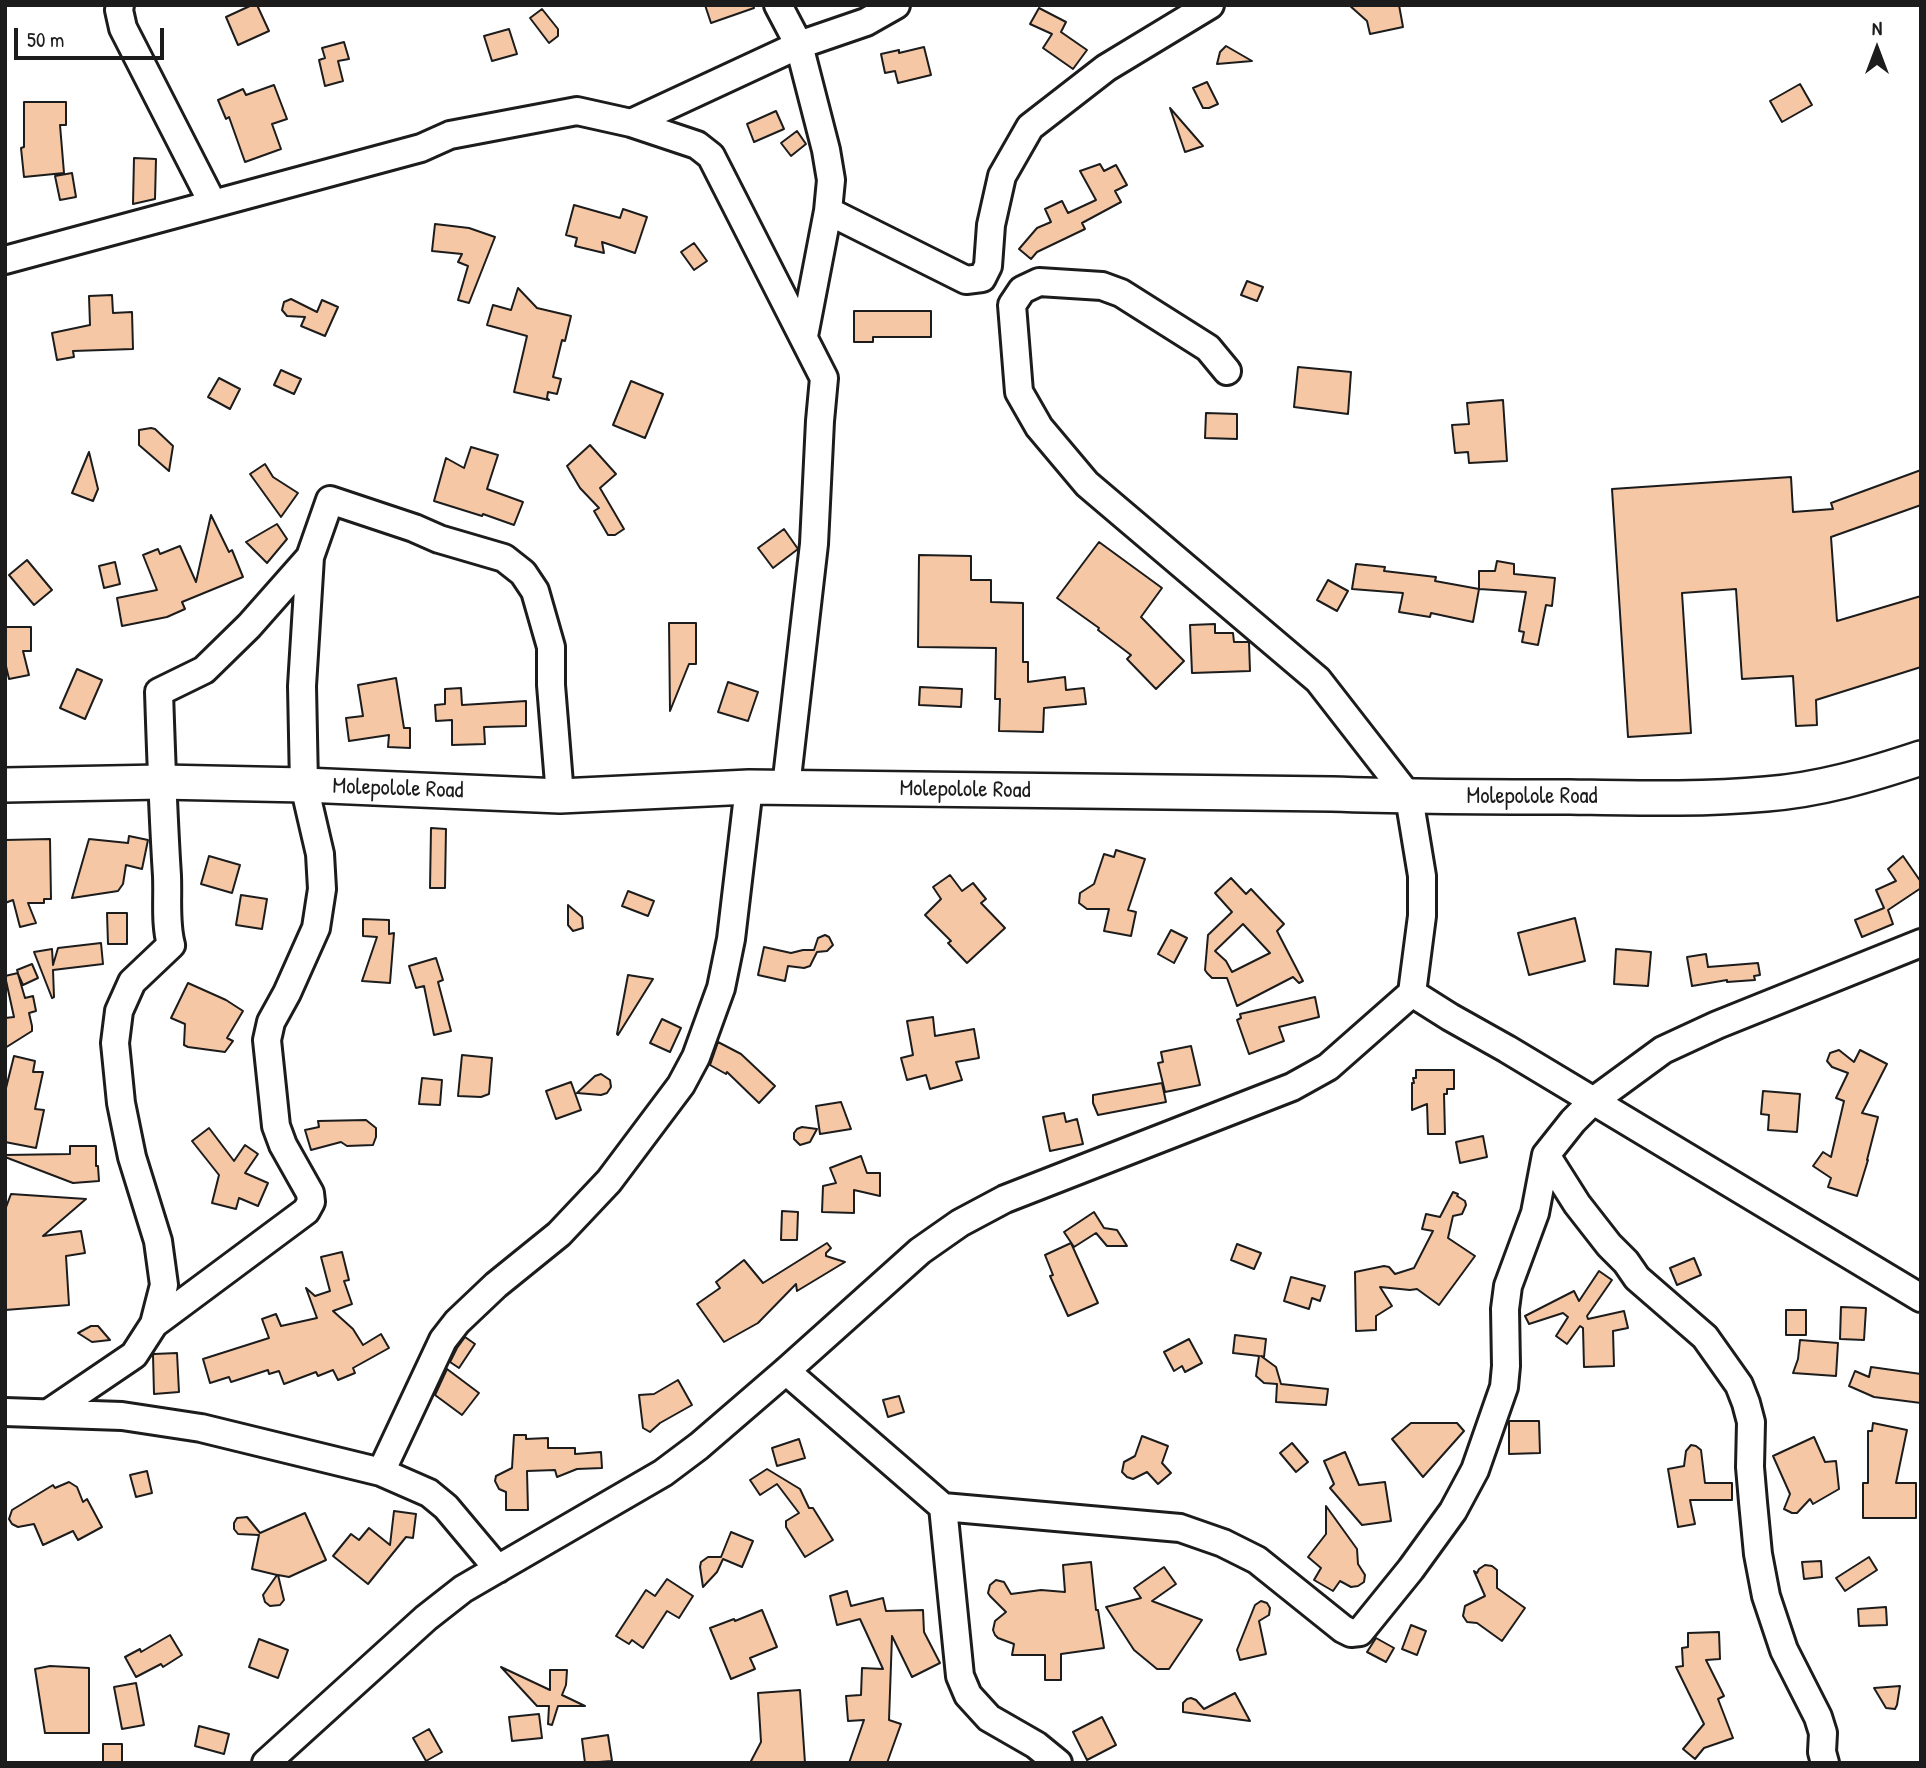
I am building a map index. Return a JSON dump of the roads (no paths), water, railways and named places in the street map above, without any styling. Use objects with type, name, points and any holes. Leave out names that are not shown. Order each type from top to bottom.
[{"type":"main road","name":"Molepolole Road","points":[[5,785],[162,782],[560,796],[786,787],[1409,797],[1711,798],[1818,787],[1921,758]]},
{"type":"street","points":[[120,5],[122,28],[213,204]]},
{"type":"street","points":[[778,5],[799,45],[831,180],[828,211],[804,336]]},
{"type":"street","points":[[631,123],[799,45],[866,22],[896,5]]},
{"type":"street","points":[[828,211],[966,280],[982,278],[988,266],[992,225],[1002,176],[1030,127],[1106,68],[1210,5]]},
{"type":"street","points":[[5,260],[421,148],[450,135],[577,111],[631,123],[696,145],[711,156],[824,377],[814,544],[786,787]]},
{"type":"street","points":[[266,1763],[426,1618],[463,1589],[663,1473],[699,1446],[786,1371],[920,1251],[960,1223],[1005,1199],[1292,1087],[1328,1067],[1412,993],[1422,916],[1422,876],[1409,797],[1318,680],[1087,484],[1039,427],[1019,393],[1012,304],[1022,290],[1039,282],[1102,286],[1121,293],[1208,348],[1227,371]]},
{"type":"street","points":[[153,1324],[306,1211],[311,1202],[310,1193],[283,1145],[276,1126],[267,1040],[271,1022],[316,928],[322,889],[320,854],[304,785],[302,686],[310,557],[330,500],[439,539],[504,558],[523,573],[535,591],[551,647],[551,685],[560,796]]},
{"type":"street","points":[[50,1412],[134,1355],[153,1324],[164,1285],[158,1241],[132,1157],[121,1103],[115,1043],[119,1011],[132,982],[171,945],[166,928],[168,902],[159,692],[204,670],[249,626],[310,557]]},
{"type":"street","points":[[381,1472],[443,1340],[457,1322],[496,1285],[559,1234],[609,1181],[681,1085],[696,1057],[721,988],[731,939],[749,787]]},
{"type":"street","points":[[786,1371],[943,1507],[1180,1528],[1223,1543],[1257,1560],[1343,1629],[1351,1633],[1360,1632],[1412,1569],[1453,1511],[1475,1470],[1504,1387],[1508,1286],[1535,1213],[1546,1155],[1573,1121],[1592,1101],[1663,1050],[1730,1019],[1921,943]]},
{"type":"street","points":[[1412,993],[1921,1298]]},
{"type":"street","points":[[1546,1155],[1609,1245],[1637,1278],[1705,1337],[1740,1385],[1751,1422],[1750,1467],[1758,1554],[1766,1596],[1784,1650],[1818,1717],[1823,1733],[1822,1752],[1825,1763]]},
{"type":"street","points":[[5,1412],[122,1416],[201,1428],[381,1472],[429,1493],[446,1507],[498,1569]]},
{"type":"street","points":[[943,1507],[960,1676],[968,1695],[989,1718],[1035,1745],[1058,1763]]}]
